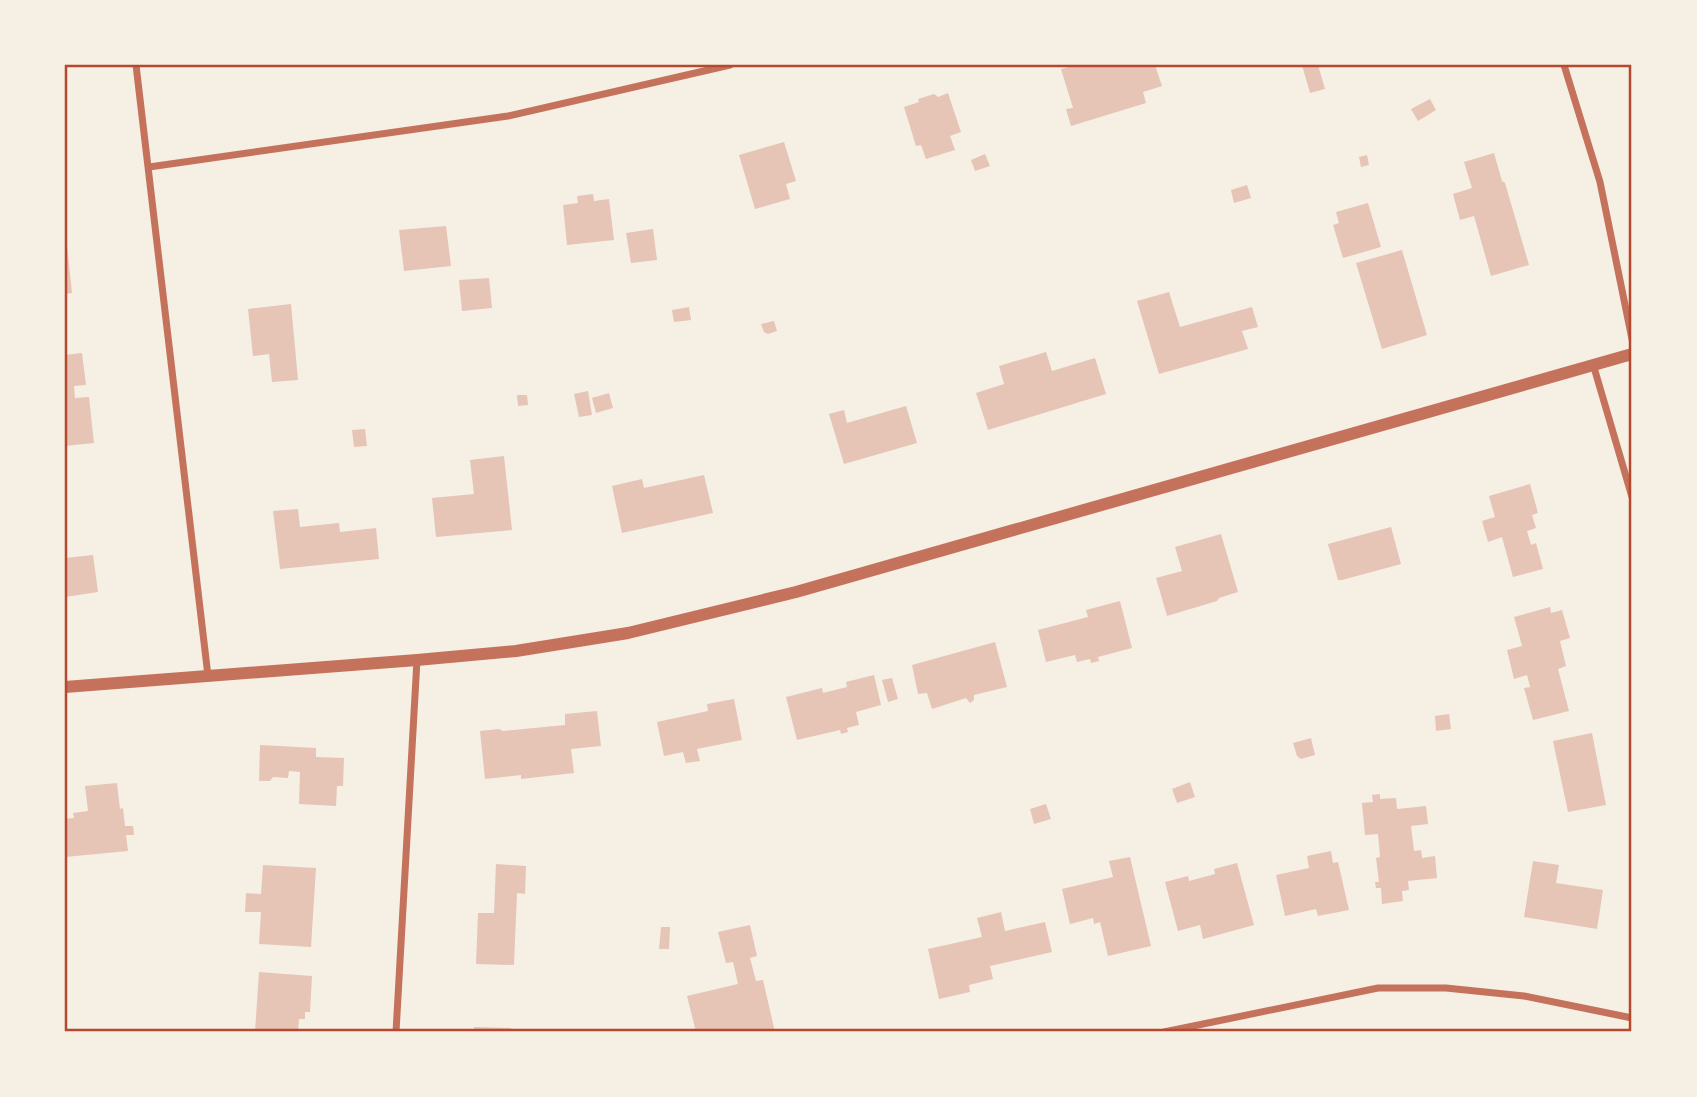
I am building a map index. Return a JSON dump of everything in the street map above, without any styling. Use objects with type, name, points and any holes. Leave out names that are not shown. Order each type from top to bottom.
[{"type":"street","points":[[136,65],[208,676]]},
{"type":"street","points":[[149,167],[509,116],[730,65]]},
{"type":"street","points":[[1564,65],[1600,182],[1632,339]]},
{"type":"street","points":[[65,687],[417,660],[516,650],[628,633],[796,592],[1632,354]]},
{"type":"street","points":[[1593,365],[1632,497]]},
{"type":"street","points":[[396,1032],[417,660]]},
{"type":"street","points":[[1164,1032],[1378,988],[1446,988],[1524,996],[1632,1018]]},
{"type":"building","points":[[1076,65],[1155,65],[1162,86],[1143,92],[1146,103],[1071,126],[1066,109],[1073,108],[1061,69]]},
{"type":"building","points":[[1302,65],[1318,65],[1325,89],[1310,93]]},
{"type":"building","points":[[948,93],[961,132],[950,136],[955,150],[926,159],[921,145],[916,146],[904,107],[919,102],[918,99]]},
{"type":"building","points":[[1430,99],[1436,110],[1418,121],[1411,109]]},
{"type":"building","points":[[784,142],[796,181],[786,184],[790,199],[755,209],[739,155]]},
{"type":"building","points":[[1494,153],[1529,265],[1491,276],[1474,216],[1460,220],[1453,194],[1472,188],[1464,162]]},
{"type":"building","points":[[985,154],[990,166],[975,171],[971,160]]},
{"type":"building","points":[[1367,155],[1369,165],[1361,167],[1359,157]]},
{"type":"building","points":[[1247,185],[1251,198],[1234,203],[1231,190]]},
{"type":"building","points":[[593,194],[594,201],[609,199],[614,240],[567,245],[563,205],[578,203],[577,196]]},
{"type":"building","points":[[1368,203],[1381,247],[1343,258],[1333,225],[1339,223],[1336,212]]},
{"type":"building","points":[[446,226],[451,266],[404,271],[399,230]]},
{"type":"building","points":[[653,229],[657,260],[631,263],[626,233]]},
{"type":"building","points":[[67,245],[72,293],[65,294],[65,246]]},
{"type":"building","points":[[1402,250],[1427,335],[1382,349],[1356,263]]},
{"type":"building","points":[[489,278],[492,308],[462,311],[459,280]]},
{"type":"building","points":[[1169,292],[1180,327],[1252,307],[1258,327],[1242,331],[1248,349],[1159,374],[1137,301]]},
{"type":"building","points":[[291,304],[298,380],[272,382],[269,354],[253,356],[248,309]]},
{"type":"building","points":[[689,307],[691,320],[674,322],[672,310]]},
{"type":"building","points":[[774,321],[777,331],[768,334],[764,332],[761,324]]},
{"type":"building","points":[[1046,352],[1052,371],[1095,358],[1106,394],[988,430],[976,393],[1004,384],[999,366]]},
{"type":"building","points":[[82,353],[86,385],[74,386],[75,398],[89,397],[94,443],[65,446],[65,355]]},
{"type":"building","points":[[588,391],[592,415],[579,417],[574,394]]},
{"type":"building","points":[[609,393],[613,408],[596,413],[592,398]]},
{"type":"building","points":[[517,395],[527,395],[528,405],[518,406]]},
{"type":"building","points":[[906,406],[917,443],[844,464],[829,414],[844,410],[847,423]]},
{"type":"building","points":[[365,429],[367,446],[354,447],[352,430]]},
{"type":"building","points":[[504,456],[512,530],[436,537],[432,498],[474,494],[470,460]]},
{"type":"building","points":[[704,475],[713,513],[622,533],[612,486],[642,479],[644,488]]},
{"type":"building","points":[[1530,484],[1538,513],[1532,515],[1536,528],[1527,531],[1531,545],[1536,543],[1543,569],[1513,577],[1502,537],[1488,542],[1482,521],[1495,517],[1489,496]]},
{"type":"building","points":[[298,509],[300,527],[339,523],[340,532],[376,528],[379,559],[280,569],[273,511]]},
{"type":"building","points":[[1391,527],[1401,564],[1338,580],[1328,544]]},
{"type":"building","points":[[1221,534],[1238,592],[1167,616],[1156,578],[1182,571],[1175,547]]},
{"type":"building","points":[[93,555],[98,592],[65,597],[65,558]]},
{"type":"building","points":[[1120,601],[1132,648],[1098,657],[1099,661],[1091,663],[1090,659],[1077,662],[1075,655],[1046,662],[1038,630],[1088,617],[1086,610]]},
{"type":"building","points":[[1550,607],[1551,613],[1562,610],[1570,638],[1560,641],[1566,666],[1558,669],[1569,711],[1533,720],[1524,688],[1530,687],[1527,675],[1514,679],[1507,650],[1522,646],[1514,617]]},
{"type":"building","points":[[995,642],[1007,687],[974,695],[974,700],[970,703],[966,698],[932,709],[927,693],[918,694],[912,665]]},
{"type":"building","points":[[874,675],[881,705],[856,712],[859,725],[847,728],[848,732],[841,734],[840,730],[797,740],[786,697],[822,688],[823,693],[847,687],[846,682]]},
{"type":"building","points":[[892,678],[898,699],[888,702],[882,680]]},
{"type":"building","points":[[734,699],[742,740],[697,749],[700,761],[686,763],[683,752],[664,756],[657,722],[708,711],[707,704]]},
{"type":"building","points":[[597,711],[601,746],[571,749],[574,773],[521,779],[521,775],[485,779],[480,731],[565,725],[565,714]]},
{"type":"building","points":[[1449,714],[1451,729],[1436,731],[1435,716]]},
{"type":"building","points":[[1592,733],[1606,805],[1568,812],[1553,741]]},
{"type":"building","points":[[1311,738],[1315,755],[1301,759],[1297,756],[1293,743]]},
{"type":"building","points":[[260,745],[316,748],[316,757],[344,758],[343,786],[337,786],[336,806],[299,804],[300,772],[289,771],[288,778],[273,777],[270,781],[259,781]]},
{"type":"building","points":[[1190,782],[1195,797],[1177,803],[1172,789]]},
{"type":"building","points":[[117,783],[125,826],[133,826],[134,835],[126,835],[128,851],[65,857],[65,819],[74,818],[73,813],[88,811],[85,786]]},
{"type":"building","points":[[1380,794],[1380,799],[1396,798],[1397,809],[1426,806],[1428,824],[1411,826],[1414,851],[1421,850],[1422,858],[1435,856],[1437,878],[1408,881],[1409,890],[1402,891],[1403,901],[1382,904],[1381,888],[1376,888],[1375,882],[1379,882],[1376,858],[1380,857],[1378,834],[1365,835],[1362,803],[1373,802],[1372,795]]},
{"type":"building","points":[[1046,804],[1051,819],[1034,824],[1030,809]]},
{"type":"building","points":[[1331,851],[1333,863],[1338,862],[1349,910],[1318,916],[1316,909],[1285,916],[1276,875],[1309,868],[1307,856]]},
{"type":"building","points":[[1130,857],[1151,946],[1108,956],[1100,922],[1094,924],[1093,918],[1070,924],[1062,889],[1113,877],[1109,861]]},
{"type":"building","points":[[1533,861],[1559,865],[1556,883],[1603,890],[1597,929],[1524,917]]},
{"type":"building","points":[[1237,863],[1254,925],[1203,939],[1200,925],[1178,931],[1165,882],[1188,876],[1189,881],[1215,874],[1214,869]]},
{"type":"building","points":[[496,864],[526,866],[525,894],[517,893],[514,965],[476,964],[478,913],[494,913]]},
{"type":"building","points":[[263,865],[316,868],[311,947],[259,944],[261,912],[245,912],[246,893],[261,894]]},
{"type":"building","points":[[1001,912],[1005,931],[1045,922],[1052,952],[990,966],[993,979],[969,985],[970,992],[939,999],[928,949],[982,937],[977,918]]},
{"type":"building","points":[[750,925],[757,956],[750,958],[756,981],[763,980],[775,1032],[696,1032],[687,996],[738,984],[733,962],[726,963],[718,932]]},
{"type":"building","points":[[661,927],[670,927],[669,949],[659,949]]},
{"type":"building","points":[[259,972],[312,976],[310,1012],[305,1012],[305,1019],[299,1019],[298,1032],[255,1032]]},
{"type":"building","points":[[474,1027],[511,1028],[511,1032],[474,1032]]}]
